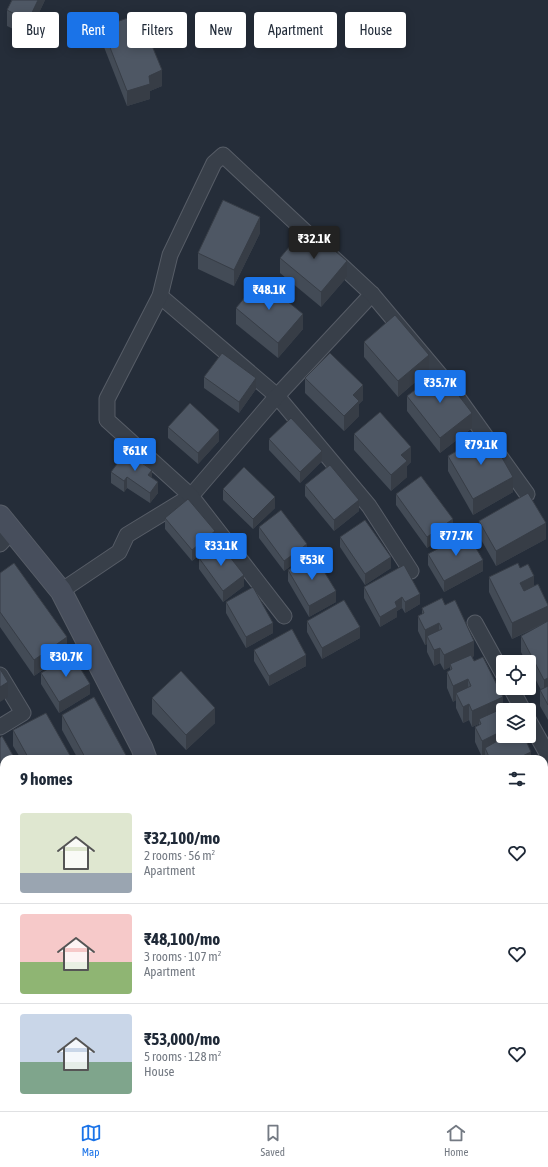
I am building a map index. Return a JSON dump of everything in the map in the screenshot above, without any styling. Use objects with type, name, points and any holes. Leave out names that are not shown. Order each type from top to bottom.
[{"type":"street","points":[[284,616],[191,496],[107,420],[107,399],[160,296],[170,255],[214,163],[223,155],[372,294],[451,388],[528,494]]},
{"type":"street","points":[[61,591],[119,552],[127,535],[191,496],[277,396],[372,294]]},
{"type":"street","points":[[160,296],[277,396],[369,506],[411,571]]},
{"type":"street","points":[[4,530],[61,591],[145,755]]},
{"type":"street","points":[[475,623],[496,661]]},
{"type":"street","points":[[0,675],[23,713],[0,727]]},
{"type":"street","points":[[536,733],[548,755]]},
{"type":"building","points":[[12,0],[38,0],[32,12],[12,13],[7,10]]},
{"type":"building","points":[[127,18],[127,48],[153,48],[162,70],[149,76],[150,84],[127,91],[110,48],[119,48],[119,21]]},
{"type":"building","points":[[223,200],[260,217],[234,270],[198,253]]},
{"type":"building","points":[[306,227],[347,261],[321,292],[280,258]]},
{"type":"building","points":[[260,279],[303,314],[278,343],[236,308]]},
{"type":"building","points":[[395,315],[429,355],[398,381],[364,342]]},
{"type":"building","points":[[222,353],[256,378],[239,402],[204,377]]},
{"type":"building","points":[[330,353],[363,385],[353,395],[359,401],[344,416],[305,378]]},
{"type":"building","points":[[440,371],[472,413],[440,438],[407,396]]},
{"type":"building","points":[[190,403],[219,430],[198,453],[168,427]]},
{"type":"building","points":[[380,412],[411,447],[401,455],[407,461],[391,475],[354,434]]},
{"type":"building","points":[[291,418],[322,451],[300,472],[269,439]]},
{"type":"building","points":[[488,433],[513,477],[473,499],[448,456]]},
{"type":"building","points":[[126,452],[152,470],[148,475],[158,482],[150,493],[127,477],[124,481],[111,472]]},
{"type":"building","points":[[330,465],[359,500],[334,520],[305,485]]},
{"type":"building","points":[[244,467],[275,497],[253,519],[223,489]]},
{"type":"building","points":[[421,476],[453,519],[427,537],[396,494]]},
{"type":"building","points":[[528,493],[546,523],[496,551],[479,521]]},
{"type":"building","points":[[188,499],[215,531],[192,550],[165,518]]},
{"type":"building","points":[[281,510],[307,544],[284,561],[259,527]]},
{"type":"building","points":[[365,520],[391,557],[365,574],[340,537]]},
{"type":"building","points":[[467,533],[483,560],[444,581],[428,554]]},
{"type":"building","points":[[219,543],[244,575],[223,591],[199,558]]},
{"type":"building","points":[[314,555],[336,591],[309,606],[288,570]]},
{"type":"building","points":[[14,563],[67,637],[34,660],[0,612],[0,573]]},
{"type":"building","points":[[518,563],[520,568],[528,564],[534,576],[520,583],[524,591],[538,584],[548,606],[512,623],[489,577]]},
{"type":"building","points":[[404,565],[420,594],[405,602],[402,597],[395,602],[397,607],[380,617],[364,587]]},
{"type":"building","points":[[253,587],[273,623],[246,637],[226,602]]},
{"type":"building","points":[[442,598],[445,605],[455,600],[474,641],[444,655],[440,648],[434,650],[427,636],[442,629],[439,623],[425,630],[418,616],[424,613],[422,608]]},
{"type":"building","points":[[344,600],[360,627],[322,648],[307,621]]},
{"type":"building","points":[[548,621],[548,678],[544,680],[536,665],[536,655],[531,655],[521,636]]},
{"type":"building","points":[[292,629],[306,655],[269,676],[254,650]]},
{"type":"building","points":[[72,655],[90,684],[59,702],[41,673]]},
{"type":"building","points":[[471,655],[474,661],[483,657],[496,683],[496,695],[502,695],[503,697],[472,711],[469,704],[463,707],[456,693],[471,686],[468,679],[453,686],[447,672],[452,669],[450,664]]},
{"type":"building","points":[[0,669],[8,682],[0,687]]},
{"type":"building","points":[[181,671],[215,708],[186,735],[152,698]]},
{"type":"building","points":[[548,686],[548,705],[540,690]]},
{"type":"building","points":[[94,697],[126,755],[84,755],[62,715]]},
{"type":"building","points":[[496,711],[496,734],[482,741],[475,727],[481,724],[479,719]]},
{"type":"building","points":[[46,713],[70,755],[27,755],[13,730]]},
{"type":"building","points":[[2,736],[13,755],[0,755],[0,738]]},
{"type":"building","points":[[496,742],[496,743],[527,743],[531,752],[525,755],[488,755],[485,748]]}]
